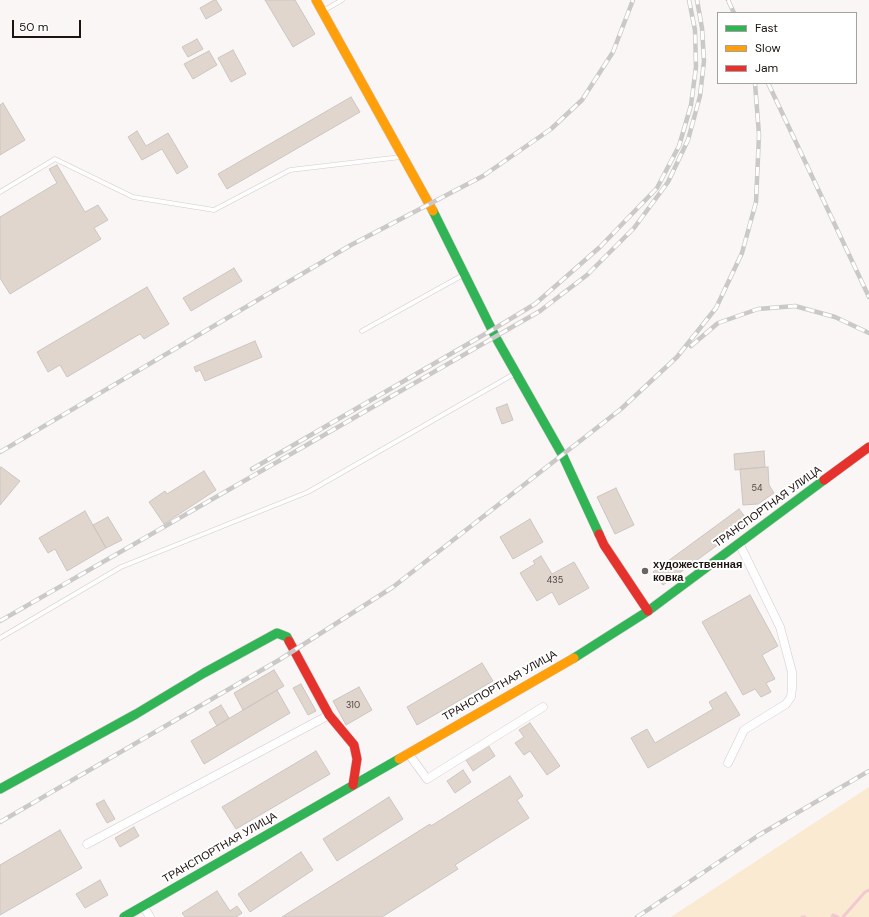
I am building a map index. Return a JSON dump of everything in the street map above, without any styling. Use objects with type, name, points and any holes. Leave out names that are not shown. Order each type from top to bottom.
[{"type":"street","points":[[316,0],[430,204],[495,336],[563,456],[604,545],[648,610]]},
{"type":"street","name":"ТРАНСПОРТНАЯ УЛИЦА","points":[[124,917],[572,658],[648,610],[869,447]]},
{"type":"street","points":[[728,763],[744,730],[786,704],[790,697],[792,688],[792,672],[780,627],[739,544]]},
{"type":"street","points":[[0,789],[136,714],[204,673],[277,633],[287,637],[329,715],[354,745],[357,759],[353,785]]},
{"type":"street","points":[[408,753],[427,779],[543,707]]},
{"type":"street","points":[[87,844],[329,715]]},
{"type":"street","points":[[143,906],[150,917]]},
{"type":"lane","points":[[322,11],[342,0]]},
{"type":"lane","points":[[0,192],[55,159],[133,197],[214,210],[290,170],[404,157]]},
{"type":"lane","points":[[362,331],[465,274]]},
{"type":"lane","points":[[0,638],[122,567],[308,492],[516,372]]},
{"type":"shaded area","points":[[869,787],[869,917],[671,917]]},
{"type":"building","points":[[216,0],[222,10],[206,19],[200,8]]},
{"type":"building","points":[[265,0],[295,0],[315,34],[293,47]]},
{"type":"building","points":[[197,39],[203,49],[188,57],[182,47]]},
{"type":"building","points":[[233,50],[246,74],[231,82],[218,58]]},
{"type":"building","points":[[209,51],[217,65],[193,79],[184,64]]},
{"type":"building","points":[[351,97],[360,112],[227,189],[218,174]]},
{"type":"building","points":[[3,103],[25,140],[0,155],[0,105]]},
{"type":"building","points":[[137,131],[146,146],[168,133],[188,167],[177,174],[162,149],[142,160],[128,137]]},
{"type":"building","points":[[57,165],[85,212],[98,205],[108,220],[94,228],[101,239],[10,294],[0,278],[0,217],[57,183],[49,169]]},
{"type":"building","points":[[234,268],[242,281],[191,311],[183,298]]},
{"type":"building","points":[[147,287],[169,324],[144,339],[140,334],[67,377],[60,365],[48,372],[37,352]]},
{"type":"building","points":[[255,341],[262,357],[205,381],[200,370],[196,372],[194,367]]},
{"type":"building","points":[[507,404],[513,420],[502,424],[496,408]]},
{"type":"building","points":[[764,451],[765,467],[735,470],[734,454]]},
{"type":"building","points":[[1,467],[20,481],[0,505],[0,469]]},
{"type":"building","points":[[768,467],[769,485],[774,493],[758,504],[743,505],[740,469]]},
{"type":"building","points":[[204,471],[216,490],[164,524],[149,502],[165,491],[167,494]]},
{"type":"building","points":[[616,488],[634,525],[615,534],[597,497]]},
{"type":"building","points":[[739,509],[749,522],[663,585],[653,572]]},
{"type":"building","points":[[85,511],[106,548],[67,571],[55,549],[48,553],[39,538]]},
{"type":"building","points":[[108,517],[122,540],[106,548],[93,525]]},
{"type":"building","points":[[530,519],[543,542],[513,559],[500,537]]},
{"type":"building","points":[[541,556],[552,574],[574,562],[589,588],[559,605],[552,592],[537,601],[520,573],[535,564],[533,561]]},
{"type":"building","points":[[750,595],[778,646],[762,655],[775,679],[766,683],[771,692],[761,697],[755,689],[743,695],[702,622]]},
{"type":"building","points":[[482,663],[493,681],[417,725],[407,707]]},
{"type":"building","points":[[274,670],[284,686],[243,710],[234,693]]},
{"type":"building","points":[[301,684],[316,711],[308,715],[293,688]]},
{"type":"building","points":[[359,687],[372,710],[346,725],[333,701]]},
{"type":"building","points":[[277,690],[290,713],[204,764],[191,741]]},
{"type":"building","points":[[726,692],[740,715],[648,768],[631,738],[647,729],[655,743],[713,709],[709,702]]},
{"type":"building","points":[[221,705],[229,718],[217,726],[209,712]]},
{"type":"building","points":[[530,723],[560,766],[547,775],[530,751],[524,755],[515,743],[524,737],[519,730]]},
{"type":"building","points":[[488,745],[495,756],[473,771],[466,760]]},
{"type":"building","points":[[316,751],[330,774],[236,829],[222,807]]},
{"type":"building","points":[[463,770],[471,782],[455,793],[447,781]]},
{"type":"building","points":[[510,776],[523,796],[517,800],[529,818],[455,865],[458,869],[382,917],[282,917],[430,824],[431,826]]},
{"type":"building","points":[[389,797],[403,819],[337,861],[323,839]]},
{"type":"building","points":[[104,800],[115,819],[107,823],[96,804]]},
{"type":"building","points":[[134,827],[139,836],[120,847],[115,838]]},
{"type":"building","points":[[60,830],[82,868],[0,915],[0,865]]},
{"type":"building","points":[[301,852],[313,870],[250,912],[238,894]]},
{"type":"building","points":[[100,880],[108,895],[85,908],[76,894]]},
{"type":"building","points":[[217,891],[230,911],[237,906],[242,913],[236,917],[185,917],[182,913]]},
{"type":"waterway","points":[[843,917],[865,892],[869,890]]},
{"type":"waterway","points":[[832,917],[833,915],[838,917]]},
{"type":"railway","points":[[0,452],[351,245],[483,176],[551,129],[582,100],[613,52],[633,0]]},
{"type":"railway","points":[[252,469],[535,304],[600,247],[657,188],[679,146],[691,105],[696,67],[695,30],[689,0]]},
{"type":"railway","points":[[0,621],[540,311],[587,275],[634,228],[668,182],[688,140],[700,96],[704,61],[702,28],[697,0]]},
{"type":"railway","points":[[728,0],[734,12]]},
{"type":"railway","points":[[0,822],[279,660],[393,587],[621,409],[677,357],[716,308],[742,253],[756,202],[759,135],[755,84]]},
{"type":"railway","points":[[768,84],[869,297]]},
{"type":"railway","points":[[691,346],[718,323],[758,309],[795,306],[835,317],[869,333]]},
{"type":"railway","points":[[637,917],[759,835],[869,771]]},
{"type":"traffic: fast","points":[[433,211],[495,336],[563,456],[599,534]]},
{"type":"traffic: fast","points":[[574,658],[648,611],[824,480]]},
{"type":"traffic: fast","points":[[0,789],[136,714],[204,673],[277,633],[287,637],[289,641]]},
{"type":"traffic: fast","points":[[124,917],[399,759]]},
{"type":"traffic: slow","points":[[316,0],[433,211]]},
{"type":"traffic: slow","points":[[399,759],[574,658]]},
{"type":"traffic: jam","points":[[824,480],[869,447]]},
{"type":"traffic: jam","points":[[599,534],[604,545],[648,611]]},
{"type":"traffic: jam","points":[[289,641],[329,715],[354,745],[357,759],[353,785]]},
{"type":"place","name":"художественная ковка","points":[[645,571]]}]
